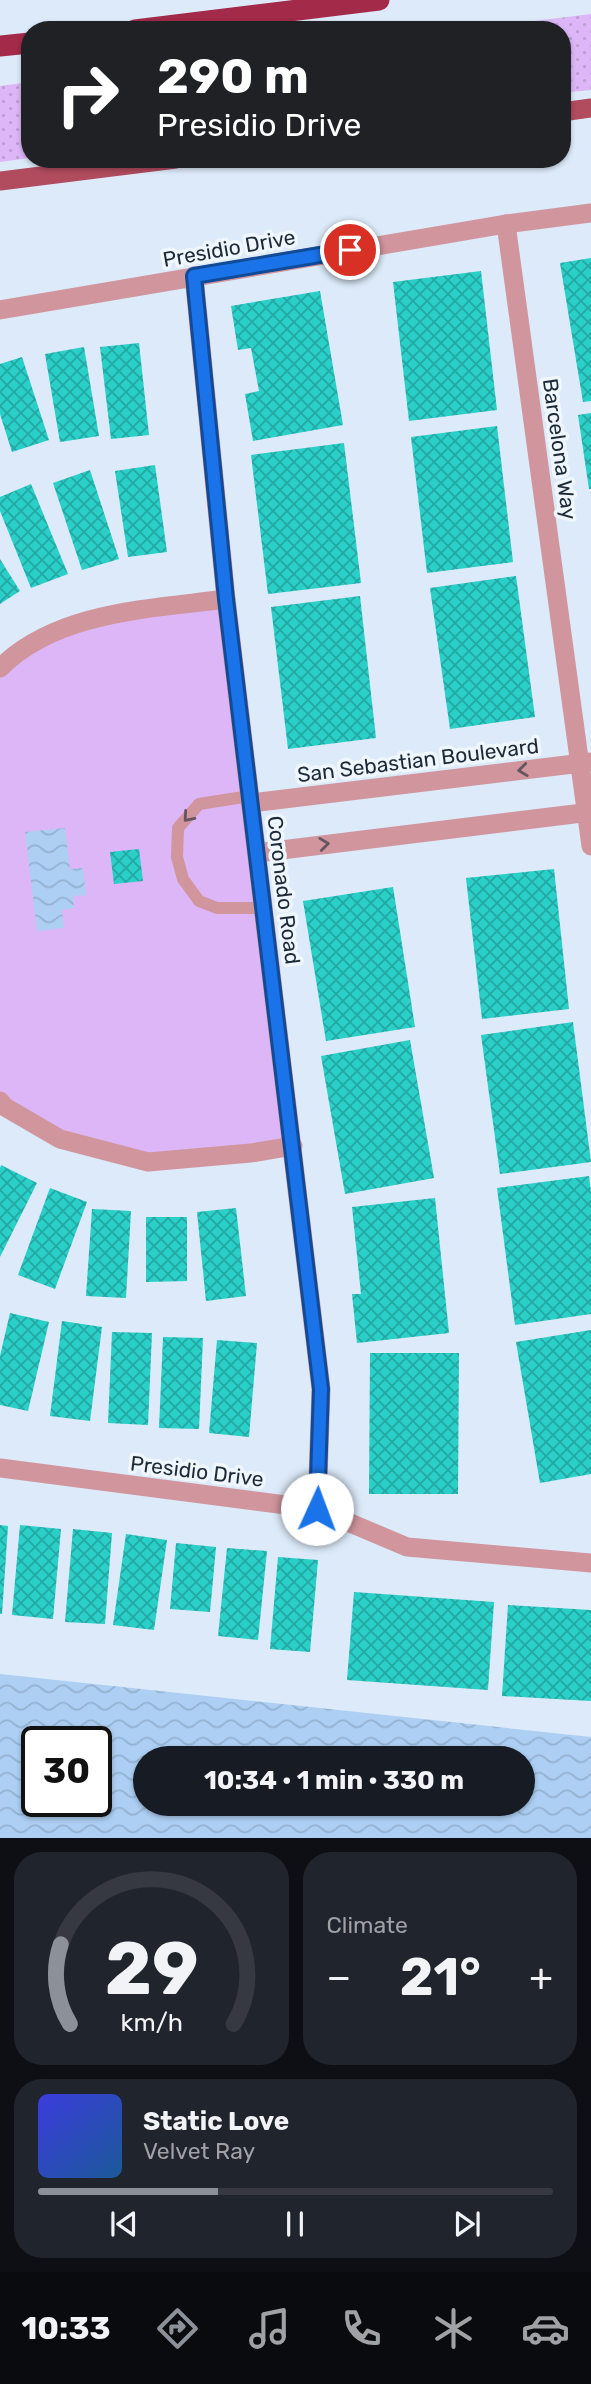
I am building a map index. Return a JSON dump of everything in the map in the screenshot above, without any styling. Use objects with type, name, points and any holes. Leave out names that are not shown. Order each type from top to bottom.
[{"type":"highway","points":[[208,21],[379,0]]},
{"type":"highway","points":[[0,46],[21,44]]},
{"type":"main road","points":[[571,111],[591,108]]},
{"type":"main road","points":[[0,181],[104,168]]},
{"type":"street","name":"Presidio Drive","points":[[0,310],[506,224],[591,213]]},
{"type":"street","name":"Barcelona Way","points":[[506,224],[586,763],[591,846]]},
{"type":"street","name":"Coronado Road","points":[[194,276],[226,599],[321,1389],[317,1509]]},
{"type":"street","points":[[0,668],[12,656],[57,631],[115,614],[226,599]]},
{"type":"street","name":"San Sebastian Boulevard","points":[[250,799],[586,763]]},
{"type":"street","points":[[257,853],[589,812]]},
{"type":"street","points":[[0,1101],[5,1107],[60,1139],[148,1162],[251,1153],[293,1146]]},
{"type":"street","name":"Presidio Drive","points":[[0,1468],[317,1509],[407,1547],[591,1563]]},
{"type":"lane","points":[[250,799],[199,804],[178,828],[177,857],[183,879],[199,901],[217,908],[263,908]]},
{"type":"shaded area","points":[[591,14],[591,90],[571,92],[571,21],[534,21]]},
{"type":"shaded area","points":[[21,83],[21,159],[0,162],[0,86]]},
{"type":"shaded area","points":[[226,599],[293,1146],[148,1162],[60,1139],[0,1101],[0,668],[57,631]]},
{"type":"water","points":[[65,828],[70,869],[83,868],[86,895],[73,896],[74,908],[62,910],[64,928],[37,931],[25,832]]},
{"type":"water","points":[[0,1674],[591,1737],[591,1838],[0,1838]]},
{"type":"building","points":[[591,258],[591,401],[583,402],[560,263]]},
{"type":"building","points":[[481,271],[497,410],[409,421],[393,282]]},
{"type":"building","points":[[320,291],[343,425],[253,441],[245,394],[259,391],[251,348],[238,350],[231,306]]},
{"type":"building","points":[[139,343],[149,435],[111,439],[100,347]]},
{"type":"building","points":[[84,347],[99,436],[60,442],[45,354]]},
{"type":"building","points":[[22,357],[49,440],[12,452],[0,414],[0,364]]},
{"type":"building","points":[[591,413],[591,489],[589,489],[578,415]]},
{"type":"building","points":[[497,426],[513,562],[427,573],[411,437]]},
{"type":"building","points":[[344,443],[361,583],[268,594],[251,455]]},
{"type":"building","points":[[155,465],[167,552],[128,557],[115,471]]},
{"type":"building","points":[[90,470],[119,559],[82,570],[53,483]]},
{"type":"building","points":[[31,484],[68,574],[31,588],[0,511],[0,497]]},
{"type":"building","points":[[0,559],[20,591],[0,604]]},
{"type":"building","points":[[516,576],[535,717],[450,729],[430,588]]},
{"type":"building","points":[[360,596],[376,738],[288,749],[271,607]]},
{"type":"building","points":[[139,849],[143,881],[114,884],[110,852]]},
{"type":"building","points":[[554,869],[569,1009],[482,1019],[466,878]]},
{"type":"building","points":[[393,887],[415,1027],[326,1041],[303,901]]},
{"type":"building","points":[[573,1022],[591,1162],[500,1174],[481,1035]]},
{"type":"building","points":[[410,1040],[434,1178],[345,1194],[321,1056]]},
{"type":"building","points":[[1,1165],[37,1183],[0,1257],[0,1168]]},
{"type":"building","points":[[589,1176],[591,1314],[515,1325],[497,1188]]},
{"type":"building","points":[[50,1188],[87,1202],[55,1289],[18,1275]]},
{"type":"building","points":[[435,1198],[449,1333],[357,1343],[352,1294],[361,1294],[352,1207]]},
{"type":"building","points":[[236,1208],[246,1296],[206,1301],[197,1212]]},
{"type":"building","points":[[92,1209],[131,1211],[126,1298],[86,1296]]},
{"type":"building","points":[[146,1217],[187,1217],[187,1281],[146,1282]]},
{"type":"building","points":[[10,1313],[49,1322],[28,1411],[0,1405],[0,1356]]},
{"type":"building","points":[[62,1321],[102,1327],[90,1421],[50,1416]]},
{"type":"building","points":[[591,1330],[591,1474],[540,1483],[516,1342]]},
{"type":"building","points":[[112,1332],[152,1333],[148,1425],[108,1423]]},
{"type":"building","points":[[163,1337],[203,1338],[199,1429],[159,1428]]},
{"type":"building","points":[[217,1340],[257,1343],[249,1437],[209,1433]]},
{"type":"building","points":[[370,1353],[459,1353],[458,1494],[369,1494]]},
{"type":"building","points":[[0,1525],[8,1526],[2,1614],[0,1614]]},
{"type":"building","points":[[20,1525],[61,1529],[53,1619],[12,1615]]},
{"type":"building","points":[[73,1529],[112,1533],[105,1624],[65,1622]]},
{"type":"building","points":[[126,1534],[167,1540],[154,1630],[113,1625]]},
{"type":"building","points":[[176,1543],[216,1547],[210,1612],[170,1609]]},
{"type":"building","points":[[227,1548],[267,1551],[258,1640],[218,1636]]},
{"type":"building","points":[[278,1557],[318,1560],[310,1652],[270,1649]]},
{"type":"building","points":[[354,1592],[494,1602],[488,1690],[347,1680]]},
{"type":"building","points":[[508,1605],[591,1610],[591,1701],[502,1696]]},
{"type":"route","points":[[317,1509],[321,1389],[226,599],[194,276],[350,250]]}]
